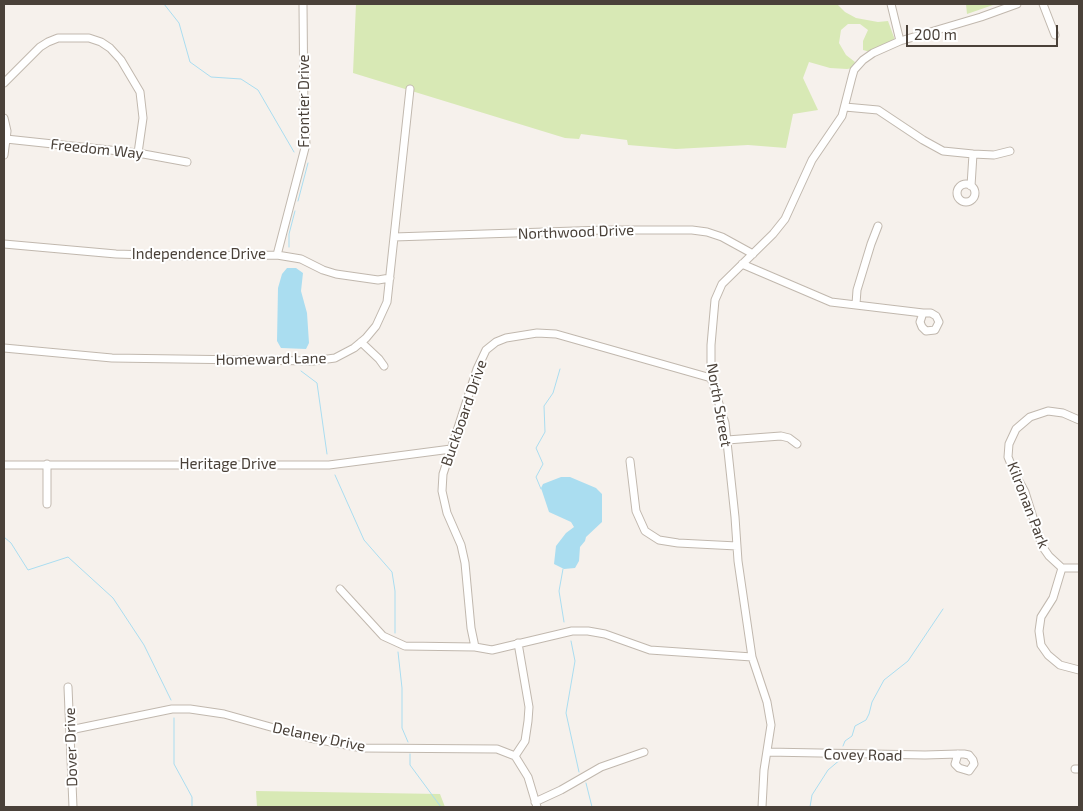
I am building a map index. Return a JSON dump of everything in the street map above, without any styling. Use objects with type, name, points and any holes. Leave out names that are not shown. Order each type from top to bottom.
[{"type":"street","name":"Frontier Drive","points":[[278,255],[306,144],[303,4]]},
{"type":"street","points":[[891,4],[900,41]]},
{"type":"street","name":"North Street","points":[[762,807],[764,770],[771,725],[768,706],[752,657],[737,546],[723,414],[711,378],[711,345],[715,300],[722,284],[773,234],[784,219],[804,175],[816,154],[836,127],[845,107],[854,70],[863,60],[873,53],[900,41],[981,17],[1017,4]]},
{"type":"street","points":[[1043,4],[1055,35]]},
{"type":"street","points":[[4,83],[40,47],[48,42],[58,38],[89,38],[101,42],[110,48],[121,60],[140,92],[143,118],[138,153]]},
{"type":"street","name":"Homeward Lane","points":[[4,348],[112,358],[312,361],[326,360],[338,356],[361,342],[376,326],[388,302],[410,89]]},
{"type":"street","points":[[845,107],[878,110],[943,151],[998,155],[1010,151]]},
{"type":"street","points":[[4,118],[7,129],[4,155]]},
{"type":"street","name":"Freedom Way","points":[[6,139],[138,153],[187,162]]},
{"type":"street","points":[[971,186],[972,154]]},
{"type":"street","points":[[856,304],[857,290],[878,226]]},
{"type":"street","name":"Northwood Drive","points":[[394,237],[614,230],[692,230],[708,232],[722,237],[753,254]]},
{"type":"street","name":"Independence Drive","points":[[4,244],[116,254],[180,256],[278,255],[301,259],[336,274],[378,280],[390,278]]},
{"type":"street","points":[[742,264],[821,299],[840,304],[856,304],[923,313]]},
{"type":"street","name":"Buckboard Drive","points":[[475,647],[465,563],[447,513],[442,491],[443,474],[451,448],[480,360],[489,347],[506,338],[537,333],[556,334],[711,378]]},
{"type":"street","points":[[361,342],[384,366]]},
{"type":"street","name":"Kilronan Park","points":[[1062,568],[1048,556],[1042,546],[1026,492],[1015,474],[1008,457],[1009,444],[1016,429],[1030,417],[1048,411],[1062,413],[1079,420]]},
{"type":"street","points":[[726,440],[781,436],[789,438],[797,444]]},
{"type":"street","name":"Heritage Drive","points":[[4,465],[330,465],[451,448]]},
{"type":"street","points":[[630,461],[636,511],[645,531],[659,540],[678,543],[737,546]]},
{"type":"street","points":[[47,464],[47,504]]},
{"type":"street","points":[[1079,568],[1062,568],[1053,598],[1041,617],[1039,631],[1041,645],[1048,655],[1060,665],[1079,670]]},
{"type":"street","points":[[340,589],[383,636],[405,646],[475,647],[492,650],[572,631],[588,631],[605,634],[650,650],[752,657]]},
{"type":"street","points":[[518,643],[528,707],[528,721],[525,741],[516,756],[528,777],[536,804],[601,767],[644,752]]},
{"type":"street","name":"Dover Drive","points":[[68,687],[73,807]]},
{"type":"street","name":"Delaney Drive","points":[[70,730],[172,709],[190,709],[224,714],[310,738],[362,748],[497,749],[516,756]]},
{"type":"street","name":"Covey Road","points":[[767,752],[925,756],[958,754]]},
{"type":"green space","points":[[356,4],[837,4],[845,12],[856,18],[878,22],[888,21],[895,40],[870,52],[863,50],[863,41],[868,30],[860,24],[848,24],[841,30],[839,43],[846,55],[855,62],[853,68],[830,68],[809,62],[803,78],[818,110],[793,114],[786,148],[748,145],[676,149],[628,145],[627,140],[581,134],[579,139],[565,138],[353,73]]},
{"type":"green space","points":[[966,4],[992,4],[993,5],[967,14]]},
{"type":"green space","points":[[256,791],[440,794],[445,807],[257,807]]},
{"type":"water","points":[[287,268],[296,268],[303,273],[301,291],[307,313],[309,343],[306,349],[281,348],[277,341],[278,288],[282,274]]},
{"type":"water","points":[[561,477],[570,477],[596,488],[602,494],[602,522],[586,537],[580,547],[579,561],[575,568],[564,569],[554,564],[556,546],[566,533],[574,527],[571,522],[549,512],[541,488],[543,484]]},
{"type":"waterway","points":[[164,4],[179,23],[190,62],[211,77],[241,79],[258,90],[294,152]]},
{"type":"waterway","points":[[298,201],[308,163]]},
{"type":"waterway","points":[[289,247],[289,234],[295,211]]},
{"type":"waterway","points":[[541,489],[536,477],[543,464],[536,448],[545,432],[544,406],[553,393],[560,369]]},
{"type":"waterway","points":[[301,371],[317,383],[327,454]]},
{"type":"waterway","points":[[335,475],[364,540],[392,572],[395,591],[395,633]]},
{"type":"waterway","points":[[4,537],[11,543],[28,570],[68,557],[113,598],[144,645],[171,700]]},
{"type":"waterway","points":[[563,569],[559,591],[564,622]]},
{"type":"waterway","points":[[843,746],[845,741],[852,736],[855,726],[866,720],[872,702],[884,680],[908,661],[943,609]]},
{"type":"waterway","points":[[571,641],[575,661],[566,713],[579,772]]},
{"type":"waterway","points":[[398,652],[402,688],[402,728],[408,742]]},
{"type":"waterway","points":[[174,718],[174,764],[192,797],[192,807]]},
{"type":"waterway","points":[[410,754],[410,765],[441,807]]},
{"type":"waterway","points":[[810,807],[812,795],[828,770],[841,759]]},
{"type":"waterway","points":[[586,783],[592,807]]}]
